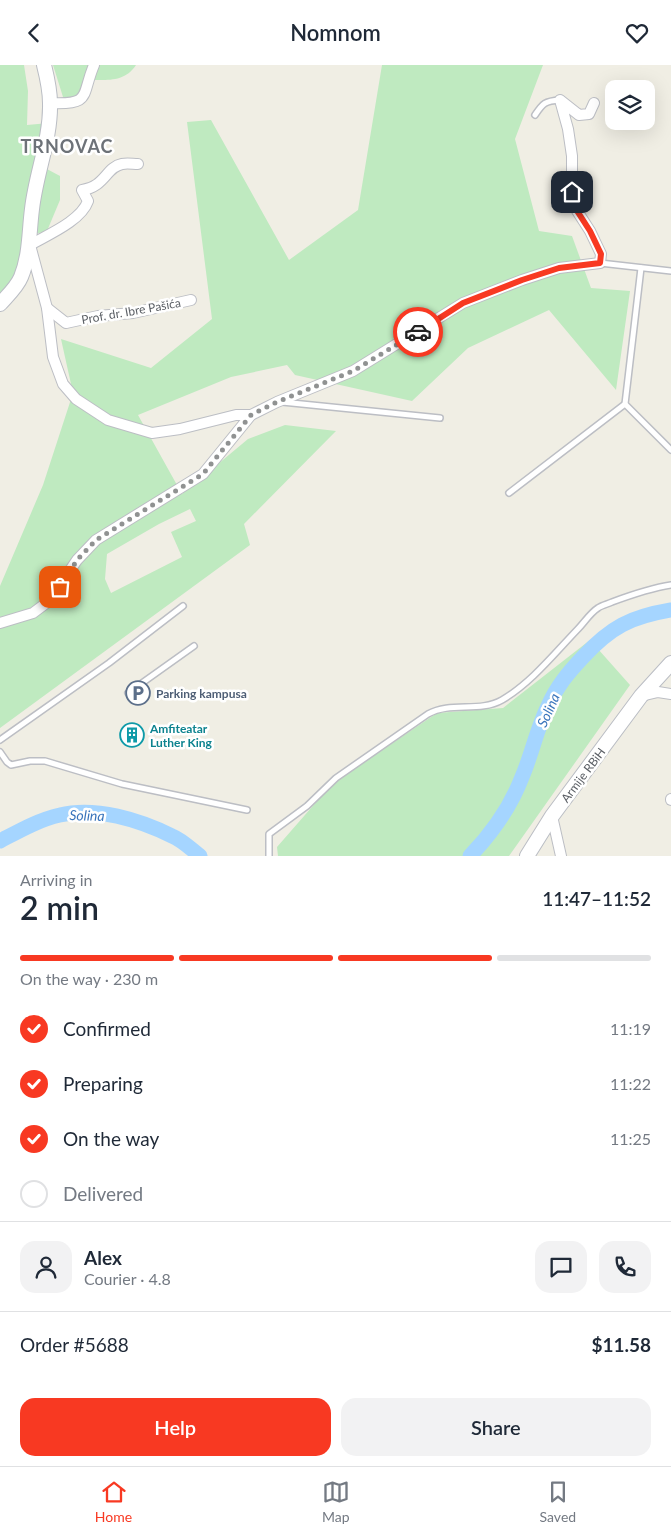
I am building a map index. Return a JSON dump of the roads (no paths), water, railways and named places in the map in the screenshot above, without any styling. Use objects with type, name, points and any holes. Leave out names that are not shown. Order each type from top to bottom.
[{"type":"street","points":[[0,304],[17,285],[22,275],[30,245],[32,207],[49,123],[50,103],[44,65]]},
{"type":"street","points":[[50,103],[64,104],[80,101],[86,94],[94,65]]},
{"type":"street","points":[[560,101],[579,115],[589,115],[594,103]]},
{"type":"street","points":[[0,623],[33,613],[49,601],[77,560],[96,540],[203,474],[251,415],[277,402],[353,371],[463,303],[559,268],[600,263],[601,254],[590,231],[572,203],[572,156],[568,129],[560,101]]},
{"type":"street","points":[[30,245],[72,220],[85,207],[88,201],[82,190],[97,186],[109,172],[120,164],[138,164]]},
{"type":"street","points":[[30,245],[47,308],[53,357],[63,385],[76,399],[108,420],[152,433],[180,429],[236,415],[251,415]]},
{"type":"street","name":"Prof. dr. Ibre Pašića","points":[[47,308],[66,323],[133,313],[191,300]]},
{"type":"street","name":"Armije RBiH","points":[[528,856],[552,816],[641,696],[671,663]]},
{"type":"street","points":[[641,696],[658,692],[671,694]]},
{"type":"street","points":[[552,816],[561,856]]},
{"type":"lane","points":[[535,115],[543,104],[560,101]]},
{"type":"lane","points":[[600,263],[671,271]]},
{"type":"lane","points":[[510,493],[626,404],[641,269]]},
{"type":"lane","points":[[277,402],[440,418]]},
{"type":"lane","points":[[626,404],[671,450]]},
{"type":"lane","points":[[269,856],[269,834],[307,806],[336,778],[428,714],[446,707],[481,706],[493,704],[501,700],[529,681],[598,607],[629,595],[671,585]]},
{"type":"lane","points":[[0,740],[109,663],[183,606]]},
{"type":"lane","points":[[128,693],[194,646]]},
{"type":"lane","points":[[658,692],[671,689]]},
{"type":"lane","points":[[0,752],[11,765],[30,761],[45,761],[122,784],[247,810]]},
{"type":"waterway","name":"Solina","points":[[470,856],[493,829],[512,798],[526,768],[544,714],[555,692],[568,674],[593,647],[612,631],[644,616],[671,610]]},
{"type":"waterway","name":"Solina","points":[[0,841],[52,817],[74,813],[102,813],[132,820],[159,830],[183,842],[200,856]]},
{"type":"place","name":"Parking kampusa","points":[[138,693]]},
{"type":"place","name":"Amfiteatar Luther King","points":[[132,735]]},
{"type":"district","name":"TRNOVAC","points":[[67,146]]}]
